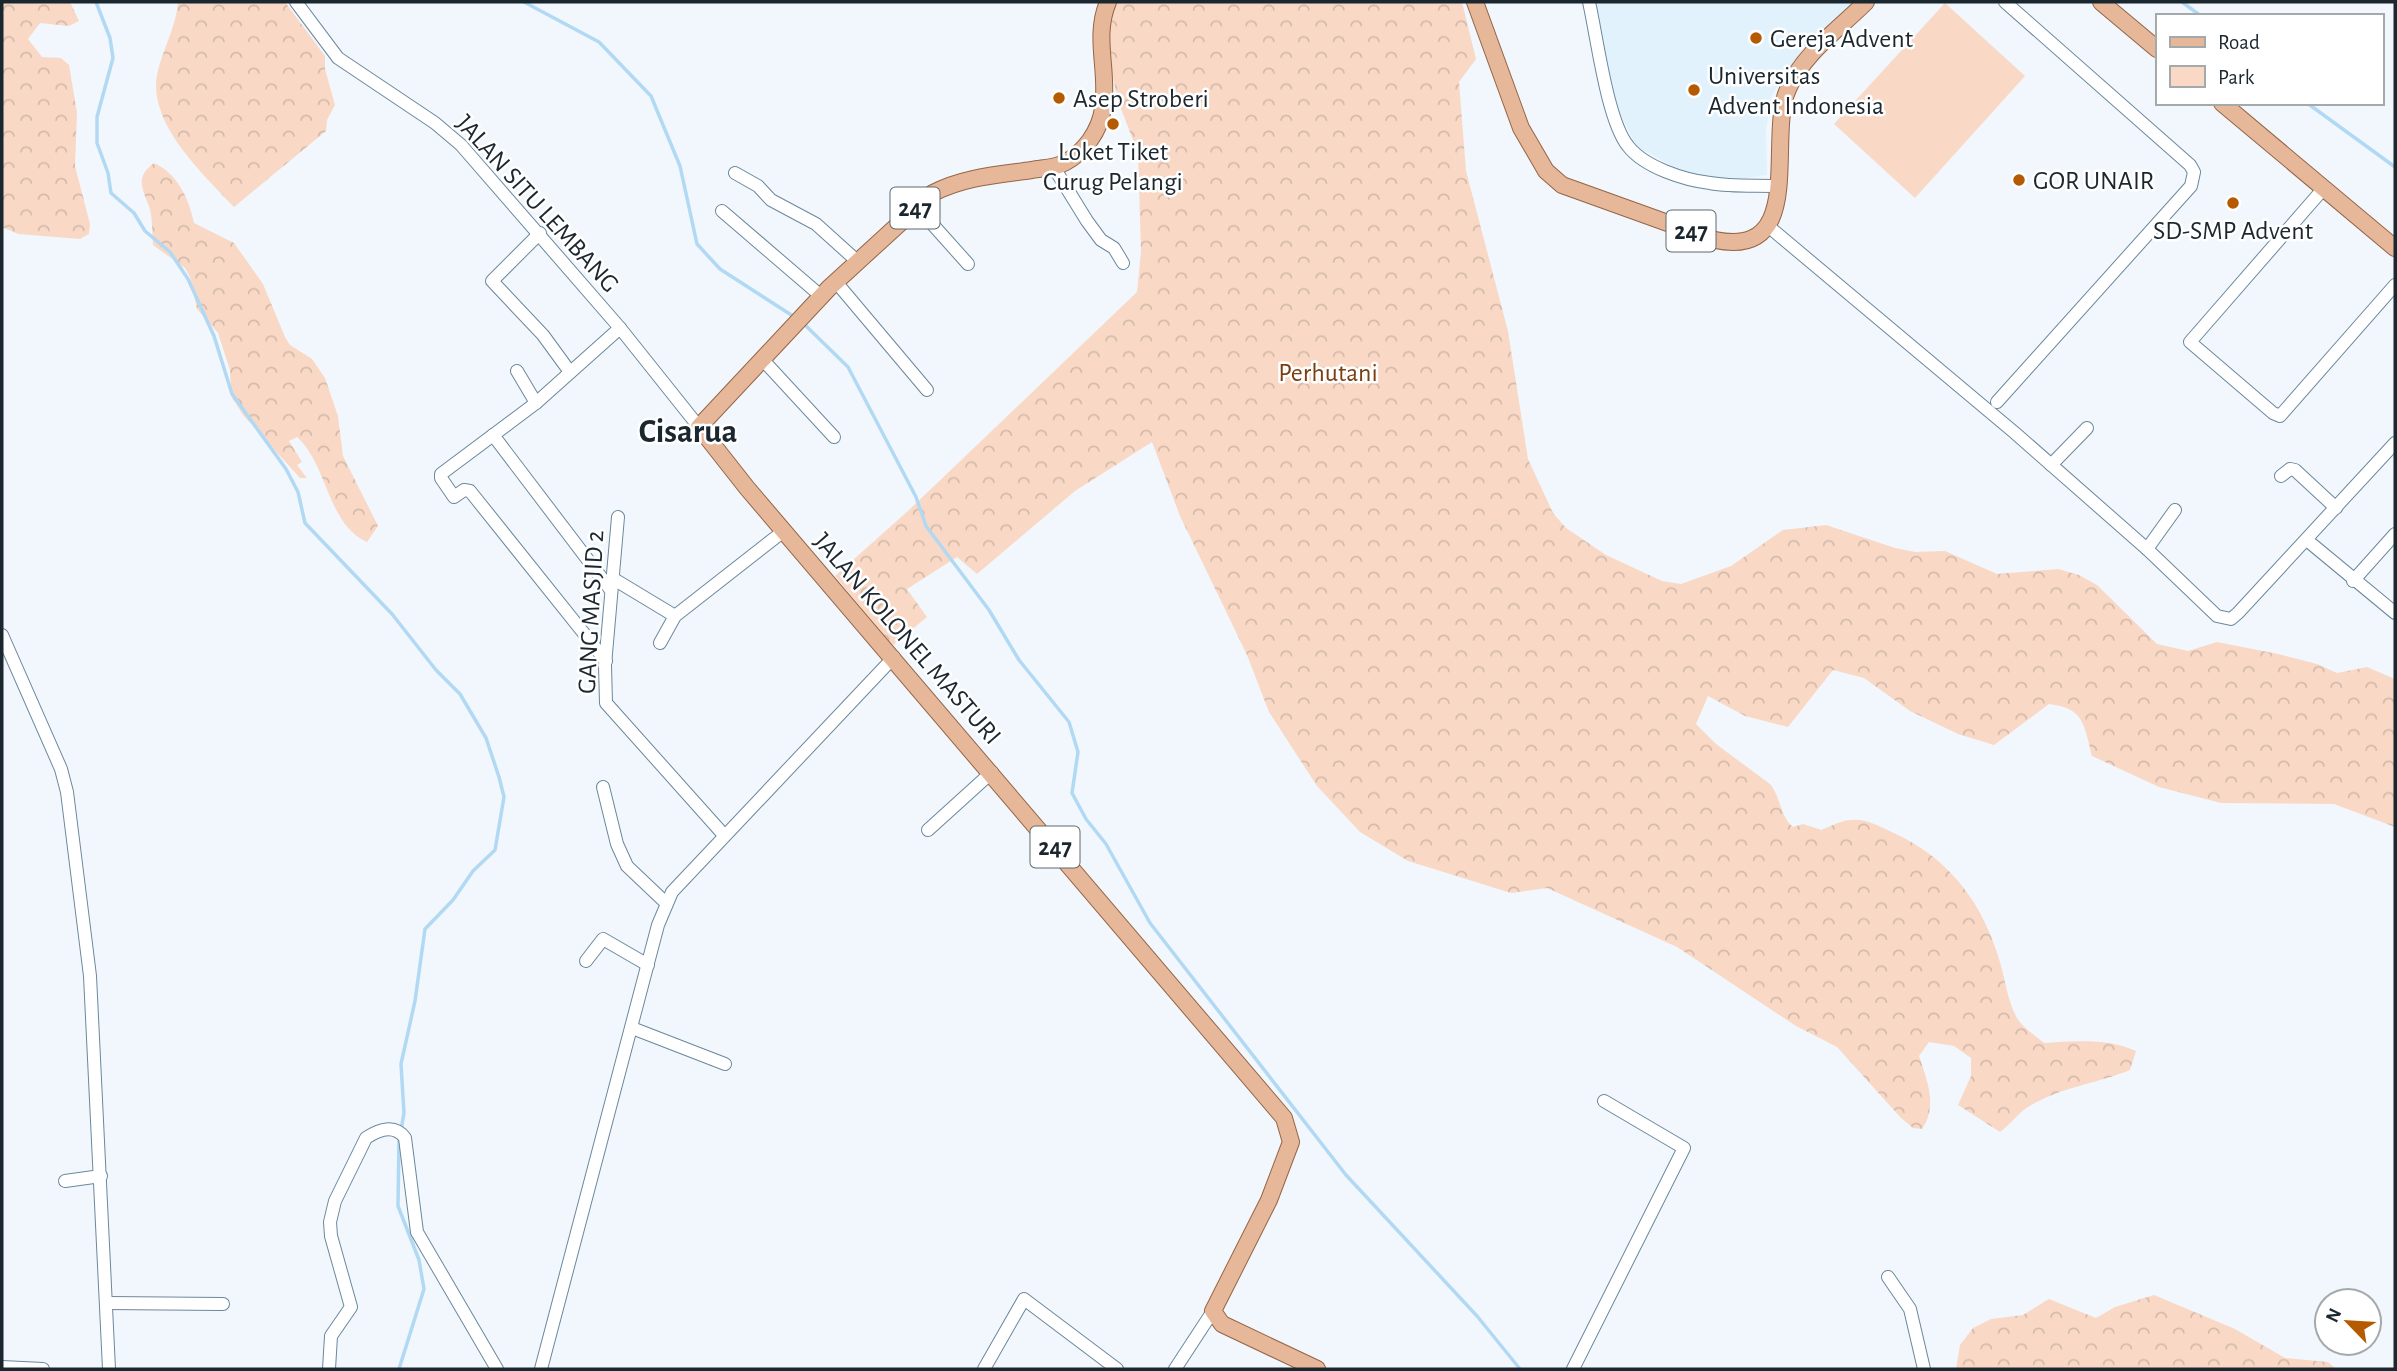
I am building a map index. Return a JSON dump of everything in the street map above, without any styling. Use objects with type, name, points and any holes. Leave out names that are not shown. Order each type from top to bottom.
[{"type":"main road","name":"247","points":[[699,427],[821,296],[933,193],[952,183],[1062,165],[1078,154],[1097,129],[1103,109],[1101,19],[1108,2]]},
{"type":"main road","name":"247","points":[[1475,2],[1521,128],[1546,171],[1562,184],[1727,242],[1752,240],[1768,226]]},
{"type":"main road","points":[[1768,226],[1779,187],[1779,118],[1787,90],[1805,62],[1866,2]]},
{"type":"main road","points":[[2101,2],[2156,47]]},
{"type":"main road","points":[[2224,105],[2395,248]]},
{"type":"main road","name":"JALAN KOLONEL MASTURI","points":[[699,427],[1232,1055],[1289,1129],[1291,1142],[1269,1200],[1213,1311]]},
{"type":"main road","points":[[1213,1311],[1222,1324],[1317,1369]]},
{"type":"street","name":"JALAN SITU LEMBANG","points":[[296,2],[338,58],[449,133],[540,233],[699,427]]},
{"type":"street","points":[[1589,2],[1612,105],[1620,132],[1629,147],[1662,168],[1707,183],[1779,187]]},
{"type":"street","points":[[1997,402],[2163,219],[2191,186],[2194,178],[2190,165],[2005,2]]},
{"type":"street","points":[[1053,166],[1101,240],[1111,244],[1123,263]]},
{"type":"street","points":[[735,173],[758,186],[771,200],[816,224],[858,261]]},
{"type":"street","points":[[2324,188],[2189,342],[2280,416],[2395,285]]},
{"type":"street","points":[[917,206],[968,264]]},
{"type":"street","points":[[722,211],[821,296]]},
{"type":"street","points":[[1768,226],[2051,465],[2147,549],[2217,616],[2231,619],[2308,541],[2395,443]]},
{"type":"street","points":[[540,233],[492,281],[542,335],[570,372]]},
{"type":"street","points":[[836,282],[927,390]]},
{"type":"street","points":[[606,661],[470,491],[464,490],[454,497],[440,474],[536,403],[620,328]]},
{"type":"street","points":[[763,360],[834,437]]},
{"type":"street","points":[[517,371],[536,403]]},
{"type":"street","points":[[2051,465],[2087,428]]},
{"type":"street","points":[[493,435],[611,583],[674,616]]},
{"type":"street","points":[[2281,476],[2290,469],[2295,470],[2336,508]]},
{"type":"street","points":[[2147,549],[2175,510]]},
{"type":"street","name":"GANG MASJID 2","points":[[618,517],[604,690],[611,712],[723,834]]},
{"type":"street","points":[[660,643],[674,616],[785,530]]},
{"type":"street","points":[[2353,581],[2395,534]]},
{"type":"street","points":[[2308,541],[2353,581],[2395,613]]},
{"type":"street","points":[[2,635],[61,769],[67,792],[90,976],[109,1369]]},
{"type":"street","points":[[541,1369],[666,903],[672,892],[723,834],[894,657]]},
{"type":"street","points":[[928,830],[992,772]]},
{"type":"street","points":[[603,787],[617,844],[627,866],[666,903]]},
{"type":"street","points":[[586,961],[603,939],[648,965]]},
{"type":"street","points":[[632,1028],[725,1064]]},
{"type":"street","points":[[1573,1369],[1684,1148],[1604,1101]]},
{"type":"street","points":[[328,1369],[331,1336],[351,1307],[331,1236],[335,1201],[366,1138],[389,1129],[398,1131],[405,1138],[417,1232],[497,1369]]},
{"type":"street","points":[[65,1181],[101,1176]]},
{"type":"street","points":[[1888,1277],[1910,1310],[1924,1369]]},
{"type":"street","points":[[984,1369],[1024,1299],[1117,1369]]},
{"type":"street","points":[[107,1303],[223,1304]]},
{"type":"street","points":[[1175,1369],[1213,1311]]},
{"type":"street","points":[[5,1368],[43,1369]]},
{"type":"shaded area","name":"Universitas Advent Indonesia","points":[[1593,2],[1859,2],[1810,50],[1771,97],[1766,131],[1767,175],[1732,180],[1707,178],[1677,169],[1636,146],[1618,109]]},
{"type":"green space","points":[[2,2],[70,2],[79,21],[69,26],[40,23],[28,39],[42,57],[61,58],[69,65],[77,113],[75,166],[90,224],[89,234],[80,239],[18,234],[2,227]]},
{"type":"green space","points":[[178,2],[285,2],[325,56],[325,69],[335,105],[327,120],[326,131],[234,207],[194,164],[169,130],[161,112],[156,93],[157,75],[175,21]]},
{"type":"green space","name":"Perhutani","points":[[1097,2],[1462,2],[1476,59],[1459,82],[1466,171],[1508,331],[1528,459],[1553,513],[1566,528],[1606,555],[1662,581],[1681,584],[1731,566],[1783,530],[1826,525],[1895,548],[1915,552],[1945,551],[1997,574],[2058,569],[2079,575],[2097,585],[2157,644],[2188,651],[2217,642],[2317,664],[2337,673],[2367,667],[2395,679],[2395,827],[2334,804],[2221,803],[2159,787],[2092,756],[2081,720],[2061,706],[2049,704],[1994,745],[1958,734],[1910,711],[1864,678],[1833,670],[1788,727],[1745,716],[1708,696],[1696,724],[1716,744],[1770,784],[1785,818],[1793,827],[1803,824],[1822,830],[1843,821],[1868,822],[1916,845],[1949,871],[1974,903],[1984,921],[2000,962],[2014,1012],[2029,1031],[2044,1043],[2103,1042],[2136,1051],[2130,1070],[2040,1100],[2024,1110],[2000,1132],[1958,1105],[1971,1076],[1971,1058],[1954,1046],[1929,1042],[1919,1056],[1929,1093],[1929,1111],[1922,1129],[1913,1128],[1837,1047],[1796,1026],[1677,947],[1547,888],[1511,893],[1408,861],[1360,832],[1317,786],[1269,712],[1247,655],[1180,516],[1152,442],[1075,491],[977,574],[957,557],[907,589],[927,617],[892,646],[835,576],[909,510],[1137,292],[1141,252],[1138,153],[1118,101]]},
{"type":"green space","points":[[1945,3],[2025,76],[1915,198],[1834,124]]},
{"type":"green space","points":[[154,163],[176,180],[189,205],[194,223],[234,243],[263,284],[290,345],[312,359],[325,378],[338,416],[343,456],[378,526],[367,542],[344,522],[315,463],[297,437],[289,441],[302,462],[297,465],[307,478],[300,478],[243,415],[231,396],[230,370],[218,333],[197,309],[190,277],[185,268],[153,245],[151,215],[142,188],[142,178]]},
{"type":"green space","points":[[2154,1295],[2235,1329],[2285,1358],[2328,1362],[2336,1369],[1956,1369],[1960,1345],[1973,1328],[1991,1319],[2023,1315],[2049,1299],[2096,1318],[2115,1307]]},
{"type":"waterway","points":[[96,2],[110,38],[113,58],[97,117],[97,143],[108,173],[111,193],[134,213],[145,231],[170,252],[188,279],[214,336],[232,394],[286,469],[298,492],[305,523],[392,614],[436,670],[460,694],[486,738],[499,777],[504,797],[495,850],[473,871],[453,900],[425,929],[415,1001],[401,1064],[404,1113],[401,1130]]},
{"type":"waterway","points":[[524,2],[599,42],[651,96],[680,166],[697,244],[720,269],[796,318]]},
{"type":"waterway","points":[[2182,2],[2198,14]]},
{"type":"waterway","points":[[2310,105],[2395,167]]},
{"type":"waterway","points":[[802,322],[848,367],[916,497],[926,526],[989,610],[1019,660],[1069,722],[1078,752],[1072,793],[1086,819],[1106,844],[1150,923],[1346,1175],[1477,1316],[1520,1369]]},
{"type":"waterway","points":[[399,1137],[398,1206],[419,1260],[424,1289],[399,1369]]},
{"type":"place","name":"Gereja Advent","points":[[1756,38]]},
{"type":"place","name":"Universitas Advent Indonesia","points":[[1694,90]]},
{"type":"place","name":"Asep Stroberi","points":[[1059,98]]},
{"type":"place","name":"Loket Tiket Curug Pelangi","points":[[1113,124]]},
{"type":"place","name":"GOR UNAIR","points":[[2019,180]]},
{"type":"place","name":"SD-SMP Advent","points":[[2233,203]]},
{"type":"district","name":"Cisarua","points":[[688,430]]}]
